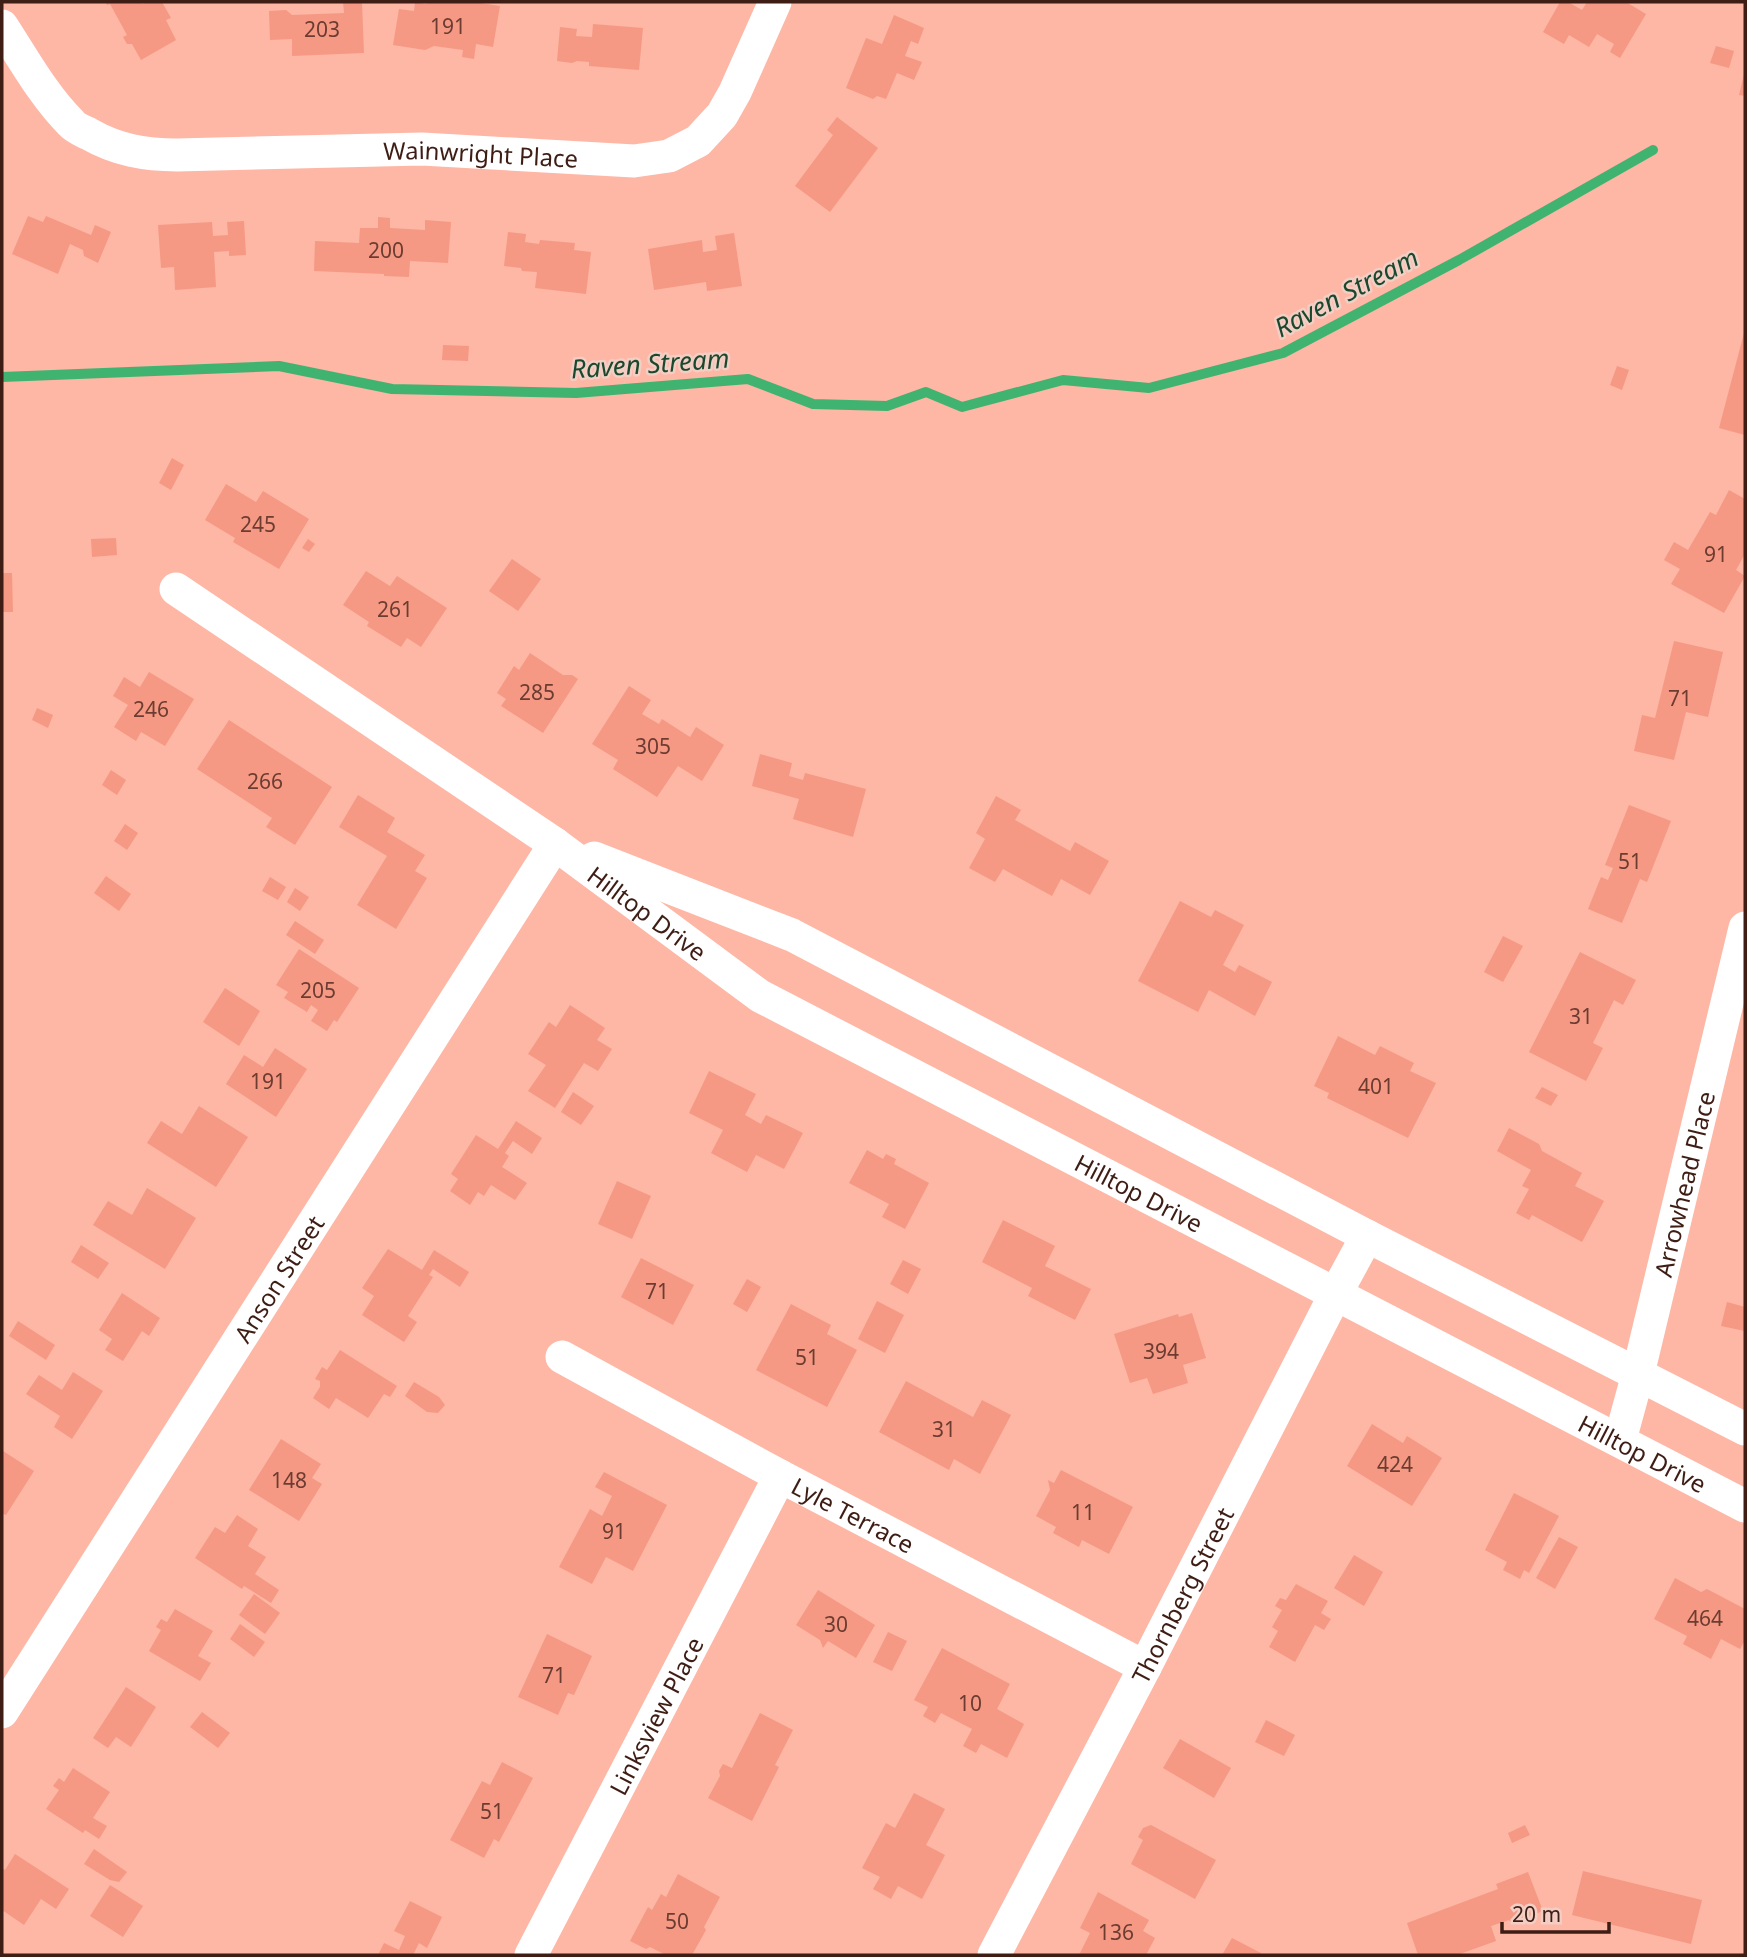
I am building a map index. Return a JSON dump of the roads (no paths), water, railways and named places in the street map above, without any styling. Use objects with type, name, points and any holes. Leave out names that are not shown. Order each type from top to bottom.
[{"type":"street","name":"Wainwright Place","points":[[2,26],[52,101],[72,125],[100,141],[126,151],[156,155],[422,149],[634,161],[669,156],[698,141],[722,115],[775,2]]},
{"type":"street","name":"Hilltop Drive","points":[[176,589],[555,844],[760,996],[1745,1506]]},
{"type":"street","name":"Hilltop Drive","points":[[555,844],[792,935],[1367,1236],[1745,1429]]},
{"type":"street","name":"Anson Street","points":[[2,1712],[555,844]]},
{"type":"street","name":"Arrowhead Place","points":[[1620,1440],[1745,928]]},
{"type":"street","name":"Thornberg Street","points":[[994,1955],[1367,1236]]},
{"type":"street","name":"Lyle Terrace","points":[[562,1357],[780,1476],[1145,1667]]},
{"type":"street","name":"Linksview Place","points":[[531,1955],[780,1476]]},
{"type":"waterway","name":"Raven Stream","points":[[2,377],[279,366],[392,389],[576,393],[748,379],[813,404],[887,406],[926,392],[962,407],[1063,380],[1149,388],[1283,353],[1459,260],[1653,150]]}]
